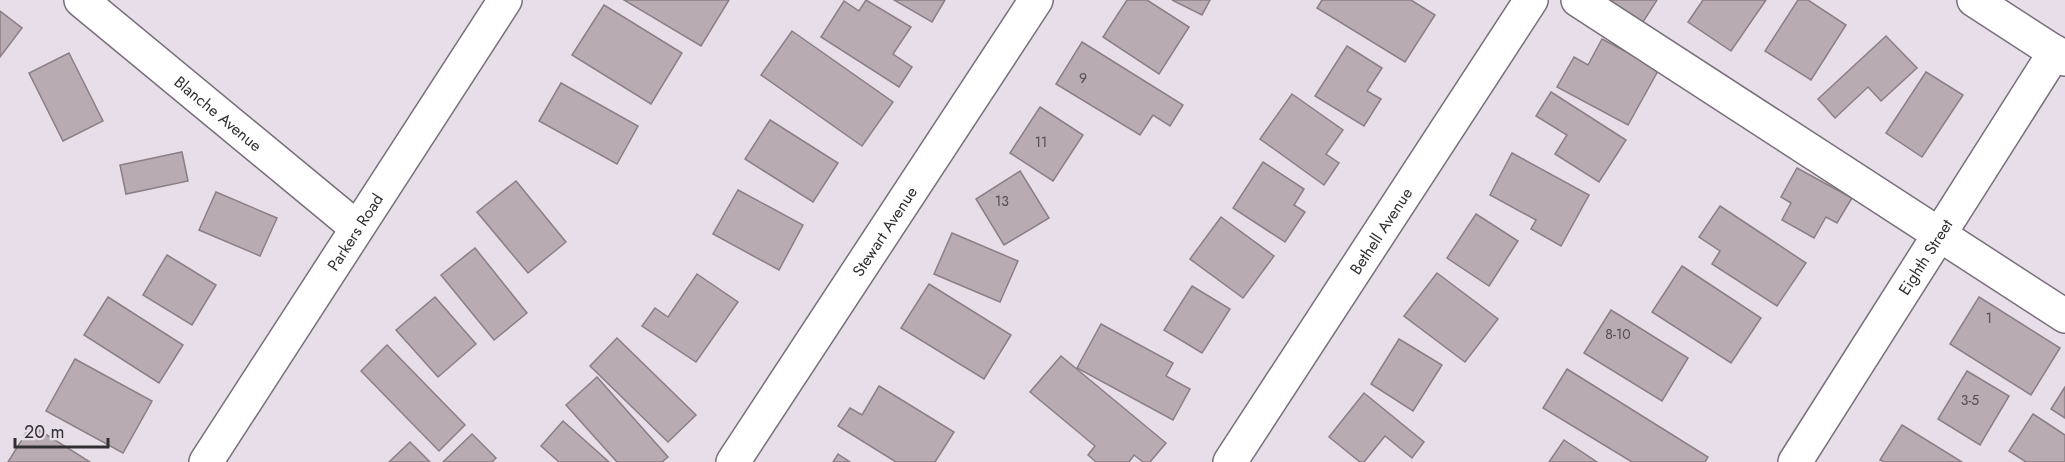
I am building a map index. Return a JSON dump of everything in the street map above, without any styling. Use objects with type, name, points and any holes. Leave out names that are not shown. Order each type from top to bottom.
[{"type":"street","name":"Blanche Avenue","points":[[81,0],[357,228]]},
{"type":"street","name":"Parkers Road","points":[[206,462],[505,0]]},
{"type":"street","name":"Stewart Avenue","points":[[733,462],[1036,0]]},
{"type":"street","name":"Bethell Avenue","points":[[1230,462],[1531,0]]},
{"type":"street","points":[[1578,0],[1938,236],[2065,316]]},
{"type":"street","points":[[1974,0],[2060,56]]},
{"type":"street","name":"Eighth Street","points":[[1795,462],[1938,236],[2060,56]]},
{"type":"building","points":[[624,0],[729,0],[701,46]]},
{"type":"building","points":[[866,0],[911,27],[893,54],[912,67],[899,87],[821,37],[844,1],[859,11]]},
{"type":"building","points":[[894,0],[945,0],[932,22]]},
{"type":"building","points":[[1127,0],[1147,0],[1189,27],[1159,74],[1103,37]]},
{"type":"building","points":[[1172,0],[1210,0],[1202,15]]},
{"type":"building","points":[[1322,0],[1411,0],[1435,15],[1405,62],[1317,8]]},
{"type":"building","points":[[1601,0],[1657,0],[1641,25]]},
{"type":"building","points":[[1703,0],[1766,0],[1731,51],[1688,22]]},
{"type":"building","points":[[1798,0],[1808,0],[1846,25],[1811,80],[1765,51]]},
{"type":"building","points":[[604,5],[682,53],[651,104],[572,55]]},
{"type":"building","points":[[0,11],[22,28],[0,57]]},
{"type":"building","points":[[792,31],[893,102],[862,146],[761,75]]},
{"type":"building","points":[[1886,36],[1917,68],[1881,101],[1868,87],[1835,118],[1818,99]]},
{"type":"building","points":[[1602,39],[1659,69],[1628,125],[1557,87],[1574,57],[1588,65]]},
{"type":"building","points":[[1082,42],[1183,105],[1170,126],[1153,115],[1140,135],[1056,84]]},
{"type":"building","points":[[1347,46],[1382,68],[1367,91],[1381,99],[1364,126],[1315,96]]},
{"type":"building","points":[[69,53],[103,121],[63,141],[29,73]]},
{"type":"building","points":[[1926,72],[1963,95],[1922,157],[1886,133]]},
{"type":"building","points":[[561,83],[638,126],[617,164],[539,121]]},
{"type":"building","points":[[1551,92],[1626,140],[1599,182],[1555,154],[1567,135],[1536,116]]},
{"type":"building","points":[[1292,94],[1343,130],[1326,154],[1339,163],[1324,185],[1260,139]]},
{"type":"building","points":[[1040,107],[1083,135],[1053,181],[1010,153]]},
{"type":"building","points":[[770,120],[838,163],[813,202],[745,159]]},
{"type":"building","points":[[182,152],[188,181],[126,194],[120,165]]},
{"type":"building","points":[[1512,153],[1589,195],[1561,246],[1531,229],[1536,220],[1490,195]]},
{"type":"building","points":[[1263,162],[1304,189],[1294,205],[1305,212],[1285,242],[1233,208]]},
{"type":"building","points":[[1797,168],[1852,198],[1837,223],[1826,217],[1814,238],[1782,220],[1791,203],[1781,197]]},
{"type":"building","points":[[1020,171],[1049,218],[1004,245],[976,199]]},
{"type":"building","points":[[516,181],[566,242],[528,273],[477,212]]},
{"type":"building","points":[[738,190],[803,225],[779,270],[713,234]]},
{"type":"building","points":[[216,192],[277,218],[260,256],[199,230]]},
{"type":"building","points":[[1720,206],[1806,263],[1777,306],[1712,264],[1720,251],[1699,237]]},
{"type":"building","points":[[1476,214],[1518,241],[1489,286],[1447,258]]},
{"type":"building","points":[[1221,217],[1274,256],[1243,298],[1190,259]]},
{"type":"building","points":[[952,233],[1018,261],[1000,302],[934,274]]},
{"type":"building","points":[[475,248],[527,313],[494,340],[441,275]]},
{"type":"building","points":[[167,255],[216,285],[192,325],[143,295]]},
{"type":"building","points":[[1682,266],[1761,318],[1731,363],[1652,312]]},
{"type":"building","points":[[1437,273],[1498,319],[1465,362],[1404,316]]},
{"type":"building","points":[[697,274],[738,302],[696,362],[642,326],[655,308],[668,317]]},
{"type":"building","points":[[929,284],[1011,335],[984,379],[901,328]]},
{"type":"building","points":[[1192,286],[1230,309],[1202,353],[1164,330]]},
{"type":"building","points":[[108,297],[183,345],[159,383],[84,335]]},
{"type":"building","points":[[435,297],[476,344],[438,377],[396,330]]},
{"type":"building","points":[[1979,297],[2060,348],[2031,395],[1950,344]]},
{"type":"building","points":[[1611,310],[1688,358],[1662,401],[1584,353]]},
{"type":"building","points":[[1101,324],[1173,363],[1166,376],[1190,389],[1173,420],[1077,368]]},
{"type":"building","points":[[617,338],[696,415],[668,442],[590,366]]},
{"type":"building","points":[[1399,339],[1442,365],[1413,411],[1371,384]]},
{"type":"building","points":[[387,345],[465,425],[439,451],[361,371]]},
{"type":"building","points":[[1061,356],[1166,443],[1150,462],[1143,462],[1134,455],[1129,462],[1096,462],[1088,455],[1095,446],[1030,392]]},
{"type":"building","points":[[75,359],[152,401],[123,453],[46,411]]},
{"type":"building","points":[[1567,369],[1708,457],[1705,462],[1632,462],[1543,408]]},
{"type":"building","points":[[1967,371],[2009,396],[1980,445],[1938,419]]},
{"type":"building","points":[[597,377],[668,457],[662,462],[617,462],[566,405]]},
{"type":"building","points":[[879,386],[954,432],[935,462],[896,462],[838,426],[850,408],[862,415]]},
{"type":"building","points":[[2065,387],[2065,418],[2051,409]]},
{"type":"building","points":[[1364,393],[1424,442],[1412,458],[1385,436],[1364,462],[1360,462],[1329,437]]},
{"type":"building","points":[[2033,414],[2065,435],[2065,462],[2026,462],[2009,451]]},
{"type":"building","points":[[563,421],[609,462],[559,462],[541,446]]},
{"type":"building","points":[[31,425],[90,462],[8,462]]},
{"type":"building","points":[[1902,425],[1962,462],[1884,462],[1880,460]]},
{"type":"building","points":[[472,434],[496,458],[492,462],[443,462]]},
{"type":"building","points":[[1564,440],[1597,462],[1549,462]]},
{"type":"building","points":[[410,442],[430,462],[389,462]]},
{"type":"building","points":[[838,454],[850,462],[833,462]]}]
